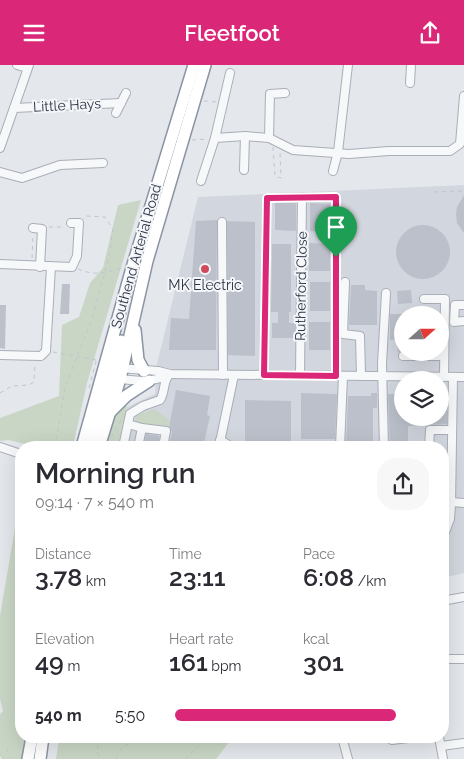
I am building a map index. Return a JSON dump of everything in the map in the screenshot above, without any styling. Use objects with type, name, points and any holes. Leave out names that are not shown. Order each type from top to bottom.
[{"type":"highway","name":"Southend Arterial Road","points":[[101,441],[109,415],[110,371],[194,65]]},
{"type":"highway","name":"Southend Arterial Road","points":[[110,371],[134,318],[143,276],[205,65]]},
{"type":"highway","points":[[92,441],[110,371],[138,284],[143,276]]},
{"type":"highway","points":[[109,415],[116,404],[149,377],[138,360],[134,318]]},
{"type":"highway","points":[[83,441],[87,425],[110,371]]},
{"type":"highway","points":[[28,759],[31,743]]},
{"type":"highway","points":[[40,759],[42,743]]},
{"type":"street","points":[[0,148],[28,67],[17,65]]},
{"type":"street","points":[[333,171],[338,153],[348,65]]},
{"type":"street","points":[[410,83],[411,65]]},
{"type":"street","points":[[201,181],[215,138],[230,73]]},
{"type":"street","points":[[116,113],[126,93]]},
{"type":"street","points":[[274,141],[270,94],[285,93]]},
{"type":"street","points":[[215,138],[245,136],[274,141],[293,150],[349,154],[389,151],[450,151],[460,144],[464,96]]},
{"type":"street","name":"Little Hays","points":[[14,108],[121,103]]},
{"type":"street","points":[[244,170],[245,136]]},
{"type":"street","points":[[0,172],[22,178],[60,165],[103,163]]},
{"type":"street","name":"Rutherford Close","points":[[300,375],[302,197]]},
{"type":"street","points":[[264,375],[267,198],[336,197],[340,441]]},
{"type":"street","points":[[222,222],[222,375]]},
{"type":"street","points":[[0,264],[72,267],[77,256],[75,223]]},
{"type":"street","points":[[33,228],[42,229],[36,267]]},
{"type":"street","points":[[0,355],[41,356],[46,351],[51,267]]},
{"type":"street","points":[[345,282],[344,334],[360,336],[361,376]]},
{"type":"street","points":[[384,441],[384,376],[382,364],[386,293]]},
{"type":"street","points":[[424,299],[445,299],[444,306]]},
{"type":"street","points":[[464,305],[455,305],[454,321],[464,321]]},
{"type":"street","points":[[110,371],[149,377],[161,381],[164,388]]},
{"type":"street","points":[[149,377],[170,374],[394,376]]},
{"type":"street","points":[[149,377],[170,374]]},
{"type":"street","points":[[124,441],[130,414],[134,410],[160,400],[165,379],[170,374]]},
{"type":"street","points":[[221,441],[234,375]]},
{"type":"street","points":[[449,377],[464,377]]},
{"type":"street","points":[[449,522],[451,504],[453,377]]},
{"type":"street","points":[[128,424],[166,431],[164,441]]},
{"type":"street","points":[[139,441],[142,428]]},
{"type":"street","points":[[429,441],[430,430],[452,430]]},
{"type":"street","points":[[0,447],[15,452]]},
{"type":"street","points":[[451,504],[464,503]]},
{"type":"street","points":[[449,600],[464,597]]},
{"type":"street","points":[[449,659],[464,659]]},
{"type":"street","points":[[449,742],[464,743]]},
{"type":"street","points":[[344,743],[348,759]]},
{"type":"street","points":[[440,743],[443,759]]},
{"type":"path","points":[[199,101],[223,102]]},
{"type":"path","points":[[191,140],[215,138]]},
{"type":"path","points":[[274,141],[281,178],[275,176],[274,141]]},
{"type":"path","points":[[434,192],[464,191]]},
{"type":"path","points":[[42,229],[68,227],[86,216],[105,217],[113,229],[105,273],[79,355],[65,387],[55,441]]},
{"type":"path","points":[[33,228],[36,267]]},
{"type":"path","points":[[72,267],[89,274],[105,273],[124,267]]},
{"type":"path","points":[[46,351],[79,355],[110,371]]},
{"type":"path","points":[[0,393],[12,386],[29,385],[34,382],[35,356]]},
{"type":"path","points":[[110,441],[124,414]]},
{"type":"path","points":[[98,743],[97,752],[101,759]]},
{"type":"path","points":[[116,759],[118,754],[131,743]]},
{"type":"path","points":[[186,759],[202,743]]},
{"type":"path","points":[[7,749],[10,759]]},
{"type":"shaded area","points":[[464,185],[464,573],[449,577],[449,441],[119,441],[127,407],[155,394],[157,364],[198,197]]},
{"type":"green space","points":[[141,200],[87,383],[74,441],[0,441],[0,418],[59,396],[62,325],[79,317],[90,283],[103,268],[118,205]]},
{"type":"green space","points":[[124,403],[127,407],[119,441],[108,441],[108,428],[115,413]]},
{"type":"green space","points":[[155,409],[169,420],[168,430],[134,423],[137,415]]},
{"type":"green space","points":[[15,528],[15,743],[25,743],[23,759],[2,759],[0,756],[0,714],[3,711],[0,699],[0,616]]},
{"type":"green space","points":[[58,743],[228,743],[216,759],[56,759]]},
{"type":"building","points":[[464,195],[464,233],[457,223],[456,214],[457,207]]},
{"type":"building","points":[[275,203],[296,203],[296,231],[275,230]]},
{"type":"building","points":[[310,203],[330,204],[330,232],[310,231]]},
{"type":"building","name":"MK Electric","points":[[217,220],[216,350],[169,350],[171,318],[189,319],[196,221]]},
{"type":"building","name":"MK Electric","points":[[227,221],[255,222],[255,356],[228,355]]},
{"type":"building","points":[[423,225],[433,227],[442,233],[448,242],[450,252],[448,262],[442,271],[433,277],[423,279],[413,277],[404,271],[398,262],[396,252],[398,242],[404,233],[413,227]]},
{"type":"building","points":[[309,243],[330,244],[330,271],[309,271]]},
{"type":"building","points":[[272,244],[291,244],[291,312],[289,312],[289,323],[295,323],[295,338],[272,338],[272,323],[278,323],[278,312],[271,312]]},
{"type":"building","points":[[310,282],[330,282],[330,311],[310,311]]},
{"type":"building","points":[[62,284],[70,284],[69,314],[60,314]]},
{"type":"building","points":[[351,285],[365,285],[365,290],[377,291],[377,325],[349,325]]},
{"type":"building","points":[[411,290],[412,303],[398,304],[397,291]]},
{"type":"building","points":[[0,305],[6,305],[5,349],[0,348]]},
{"type":"building","points":[[390,314],[394,314],[394,340],[390,340]]},
{"type":"building","points":[[309,322],[330,322],[330,350],[309,350]]},
{"type":"building","points":[[176,390],[210,396],[207,415],[210,416],[204,441],[170,441],[172,432],[169,427]]},
{"type":"building","points":[[301,393],[337,394],[335,439],[301,439]]},
{"type":"building","points":[[371,393],[377,393],[377,408],[373,408],[373,441],[346,441],[348,396],[371,396]]},
{"type":"building","points":[[388,394],[394,394],[394,426],[408,426],[408,441],[390,441]]},
{"type":"building","points":[[245,400],[291,401],[291,441],[245,441]]},
{"type":"building","points":[[146,434],[159,436],[159,441],[145,441]]},
{"type":"place","name":"MK Electric","points":[[205,269]]},
{"type":"route","points":[[336,197],[336,257],[336,376],[264,375],[267,198],[336,197]]}]
